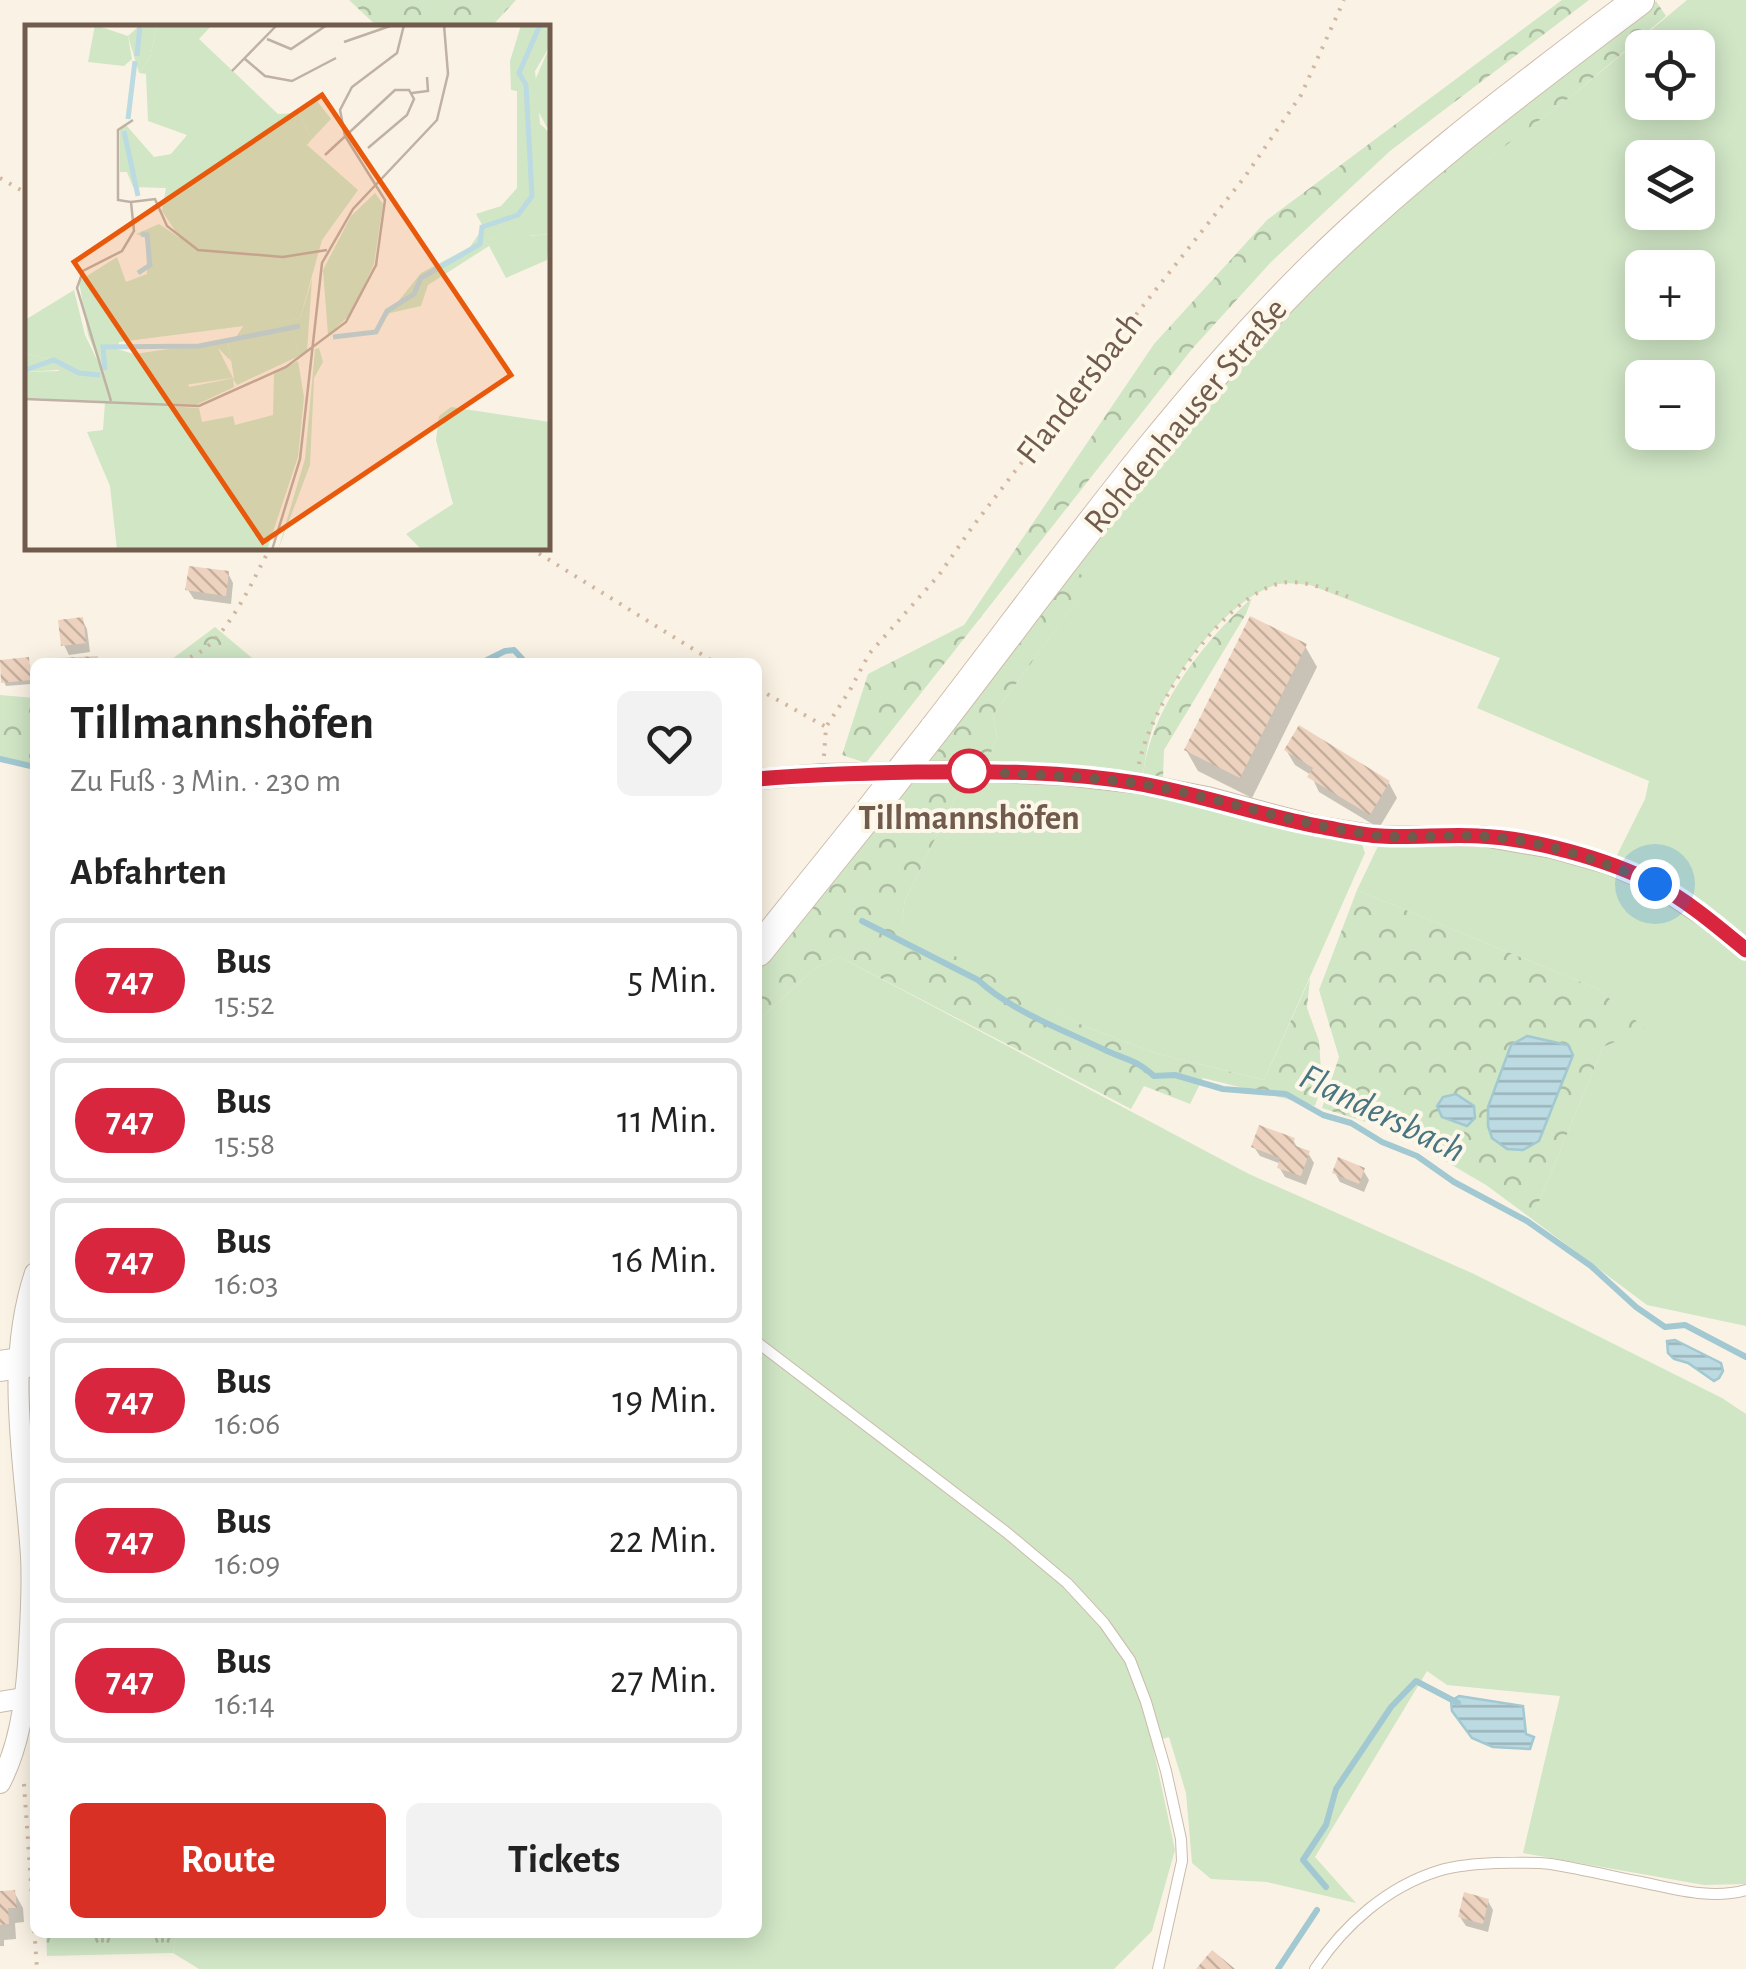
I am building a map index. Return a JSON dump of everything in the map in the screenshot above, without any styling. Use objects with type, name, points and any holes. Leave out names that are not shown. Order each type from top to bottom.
[{"type":"main road","name":"Rohdenhauser Straße","points":[[762,946],[1193,398],[1243,340],[1404,183],[1639,0]]},
{"type":"street","points":[[762,779],[968,771],[1065,774],[1136,783],[1362,834],[1482,836],[1552,848],[1609,864],[1655,884],[1707,918],[1746,950]]},
{"type":"street","points":[[30,1289],[18,1363],[19,1439],[30,1566]]},
{"type":"street","points":[[0,1702],[30,1697],[0,1783]]},
{"type":"lane","points":[[762,1346],[1067,1582],[1104,1623],[1130,1660],[1166,1772],[1181,1839],[1182,1861],[1158,1969]]},
{"type":"lane","points":[[1315,1969],[1352,1922],[1399,1889],[1440,1870],[1478,1864],[1549,1864],[1703,1894],[1746,1890]]},
{"type":"path","name":"Flandersbach","points":[[823,774],[826,728],[870,654],[939,575],[1282,126],[1314,70],[1344,0]]},
{"type":"path","points":[[0,178],[25,192]]},
{"type":"path","points":[[188,658],[205,648],[220,632],[269,550]]},
{"type":"path","points":[[533,550],[708,658]]},
{"type":"path","points":[[1136,783],[1142,747],[1161,707],[1195,654],[1226,616],[1250,596],[1282,583],[1310,584],[1349,597]]},
{"type":"path","points":[[762,692],[826,728]]},
{"type":"path","points":[[22,1776],[30,1879]]},
{"type":"path","points":[[35,1938],[37,1969]]},
{"type":"green space","points":[[349,0],[516,0],[493,25],[376,25]]},
{"type":"green space","points":[[1562,0],[1589,0],[1390,151],[1271,262],[1192,349],[866,763],[842,755],[868,674],[964,625],[1154,344],[1267,220]]},
{"type":"green space","points":[[1687,0],[1746,0],[1746,939],[1616,857],[1645,799],[1649,781],[1477,708],[1500,658],[1310,585],[1283,583],[1261,591],[1243,602],[1210,634],[1161,706],[1149,740],[1143,775],[988,761],[997,736],[993,715],[1090,583],[1075,570],[1170,445],[1301,297],[1424,183],[1437,197],[1625,52],[1625,120],[1715,120],[1715,30],[1651,30]]},
{"type":"green space","points":[[1656,1],[1666,16],[1649,30],[1625,30],[1625,51],[1574,94],[1436,198],[1424,183]]},
{"type":"green space","points":[[1075,570],[1091,582],[993,715],[997,736],[988,761],[930,761]]},
{"type":"green space","points":[[1252,598],[1164,750],[1163,778],[1143,775],[1157,725],[1182,678],[1215,635]]},
{"type":"green space","points":[[215,627],[252,658],[173,658]]},
{"type":"green space","points":[[0,695],[30,698],[30,768],[0,760]]},
{"type":"green space","points":[[912,779],[964,780],[905,900],[902,920],[909,931],[1084,1026],[1158,1054],[1264,1080],[1310,978],[1307,1008],[1319,1041],[1322,1084],[1315,1106],[1203,1078],[1190,1104],[1144,1086],[1131,1109],[840,957],[815,968],[762,1017],[762,966]]},
{"type":"green space","points":[[964,780],[1133,790],[1362,844],[1365,853],[1264,1080],[1158,1054],[1084,1026],[909,932],[902,920],[905,900]]},
{"type":"green space","points":[[1379,844],[1490,845],[1581,864],[1662,898],[1701,923],[1746,961],[1746,1326],[1647,1305],[1532,1219],[1603,1047],[1645,1029],[1598,989],[1357,890]]},
{"type":"green space","points":[[1357,890],[1598,989],[1646,1029],[1603,1047],[1532,1219],[1486,1185],[1394,1131],[1322,1108],[1339,1057],[1319,990]]},
{"type":"green space","points":[[840,957],[1249,1174],[1474,1274],[1722,1398],[1746,1414],[1746,1884],[1704,1885],[1523,1853],[1560,1696],[1447,1685],[1427,1671],[1315,1857],[1356,1903],[1267,1882],[1211,1879],[1192,1863],[1186,1793],[1169,1737],[1152,1742],[1175,1850],[1152,1931],[1114,1969],[199,1969],[173,1953],[175,1938],[762,1938],[762,1017],[815,968]]},
{"type":"green space","points":[[46,1938],[175,1938],[173,1953],[47,1956]]},
{"type":"water","points":[[1527,1036],[1568,1045],[1573,1055],[1539,1141],[1523,1150],[1507,1149],[1492,1138],[1488,1107],[1511,1045]]},
{"type":"water","points":[[1456,1094],[1474,1106],[1475,1118],[1467,1126],[1442,1117],[1437,1106],[1443,1097]]},
{"type":"water","points":[[1675,1340],[1721,1363],[1723,1371],[1719,1378],[1714,1381],[1688,1363],[1674,1359],[1668,1353],[1667,1341]]},
{"type":"water","points":[[1459,1696],[1523,1706],[1526,1734],[1534,1737],[1530,1749],[1493,1747],[1472,1738],[1452,1711],[1451,1701]]},
{"type":"building","points":[[189,566],[229,571],[226,596],[185,590]]},
{"type":"building","points":[[1250,616],[1307,644],[1240,778],[1184,750]]},
{"type":"building","points":[[83,617],[86,643],[61,646],[58,620]]},
{"type":"building","points":[[29,657],[30,680],[1,683],[0,660]]},
{"type":"building","points":[[1299,725],[1390,781],[1370,815],[1307,777],[1313,768],[1284,750]]},
{"type":"building","points":[[1259,1125],[1295,1138],[1293,1145],[1310,1151],[1301,1176],[1277,1168],[1280,1158],[1251,1147]]},
{"type":"building","points":[[1338,1157],[1365,1168],[1359,1184],[1332,1173]]},
{"type":"building","points":[[15,1890],[17,1908],[8,1908],[9,1924],[0,1925],[0,1891]]},
{"type":"building","points":[[1464,1892],[1489,1899],[1483,1924],[1458,1917]]},
{"type":"building","points":[[1212,1950],[1235,1969],[1196,1969]]},
{"type":"waterway","name":"Flandersbach","points":[[491,658],[514,650],[521,658]]},
{"type":"waterway","name":"Flandersbach","points":[[0,759],[30,766]]},
{"type":"waterway","name":"Flandersbach","points":[[862,921],[978,980],[1023,1011],[1137,1063],[1154,1076],[1175,1075],[1223,1089],[1286,1094],[1323,1115],[1351,1123],[1382,1142],[1417,1156],[1454,1182],[1527,1221],[1591,1266],[1636,1307],[1665,1327],[1685,1325],[1746,1357]]},
{"type":"waterway","points":[[1326,1887],[1303,1860],[1326,1825],[1336,1789],[1391,1707],[1416,1681],[1458,1703]]},
{"type":"waterway","points":[[1278,1969],[1317,1910]]},
{"type":"bus line","name":"747","points":[[762,779],[968,771],[1065,774],[1136,783],[1316,826],[1378,836],[1482,836],[1552,848],[1609,864],[1655,884],[1707,918],[1746,950]]},
{"type":"place","name":"Tillmannshöfen","points":[[969,771]]},
{"type":"route","points":[[969,771],[1065,774],[1136,783],[1316,826],[1378,836],[1482,836],[1552,848],[1609,864],[1655,884]]}]
